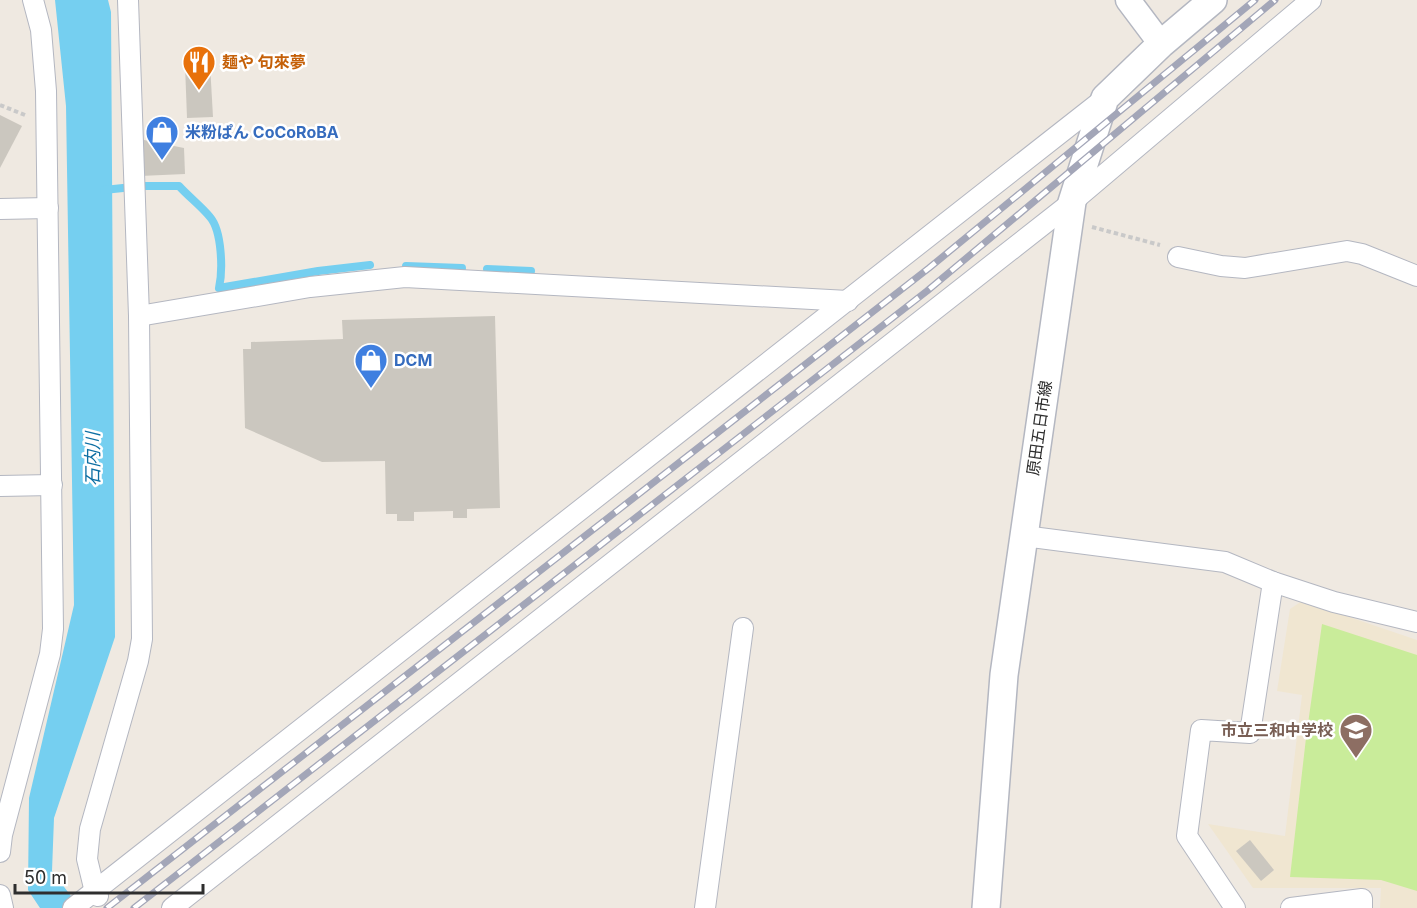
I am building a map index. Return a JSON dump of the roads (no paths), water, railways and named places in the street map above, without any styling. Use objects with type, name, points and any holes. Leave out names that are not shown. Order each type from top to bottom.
[{"type":"main road","name":"原田五日市線","points":[[986,908],[1004,675],[1070,212],[1105,98],[1161,44],[1214,0]]},
{"type":"street","points":[[0,852],[7,814],[50,654],[53,629],[46,91],[41,30],[33,0]]},
{"type":"street","points":[[88,899],[87,859],[90,829],[138,661],[142,639],[139,316],[128,0]]},
{"type":"street","points":[[1128,0],[1161,44]]},
{"type":"street","points":[[172,908],[1070,212],[1311,0]]},
{"type":"street","points":[[88,899],[1105,98]]},
{"type":"street","points":[[0,209],[48,208]]},
{"type":"street","points":[[1178,257],[1221,266],[1245,268],[1347,251],[1362,254],[1417,276]]},
{"type":"street","points":[[139,316],[310,287],[405,278],[848,301]]},
{"type":"street","points":[[0,486],[52,485]]},
{"type":"street","points":[[1024,536],[1225,562],[1274,582],[1334,602],[1417,622]]},
{"type":"street","points":[[1235,908],[1187,836],[1201,730],[1250,733],[1274,582]]},
{"type":"street","points":[[705,908],[743,628]]},
{"type":"street","points":[[0,895],[3,908]]},
{"type":"street","points":[[1291,908],[1362,899],[1362,908]]},
{"type":"water","name":"石内川","points":[[55,0],[108,0],[111,12],[115,637],[54,818],[52,871],[80,908],[40,908],[28,890],[29,798],[74,605],[66,106]]},
{"type":"waterway","points":[[143,186],[179,186],[210,217],[219,241],[221,271],[219,288],[318,271],[370,265]]},
{"type":"waterway","points":[[104,190],[123,188]]},
{"type":"waterway","points":[[406,266],[462,268]]},
{"type":"waterway","points":[[487,269],[531,271]]},
{"type":"railway","points":[[107,908],[929,268],[1255,0]]},
{"type":"railway","points":[[134,908],[927,291],[1275,0]]},
{"type":"place","name":"麺や 句來夢","points":[[199,91]]},
{"type":"place","name":"米粉ぱん CoCoRoBA","points":[[162,161]]},
{"type":"place","name":"DCM","points":[[371,389]]},
{"type":"place","name":"市立三和中学校","points":[[1356,759]]}]
